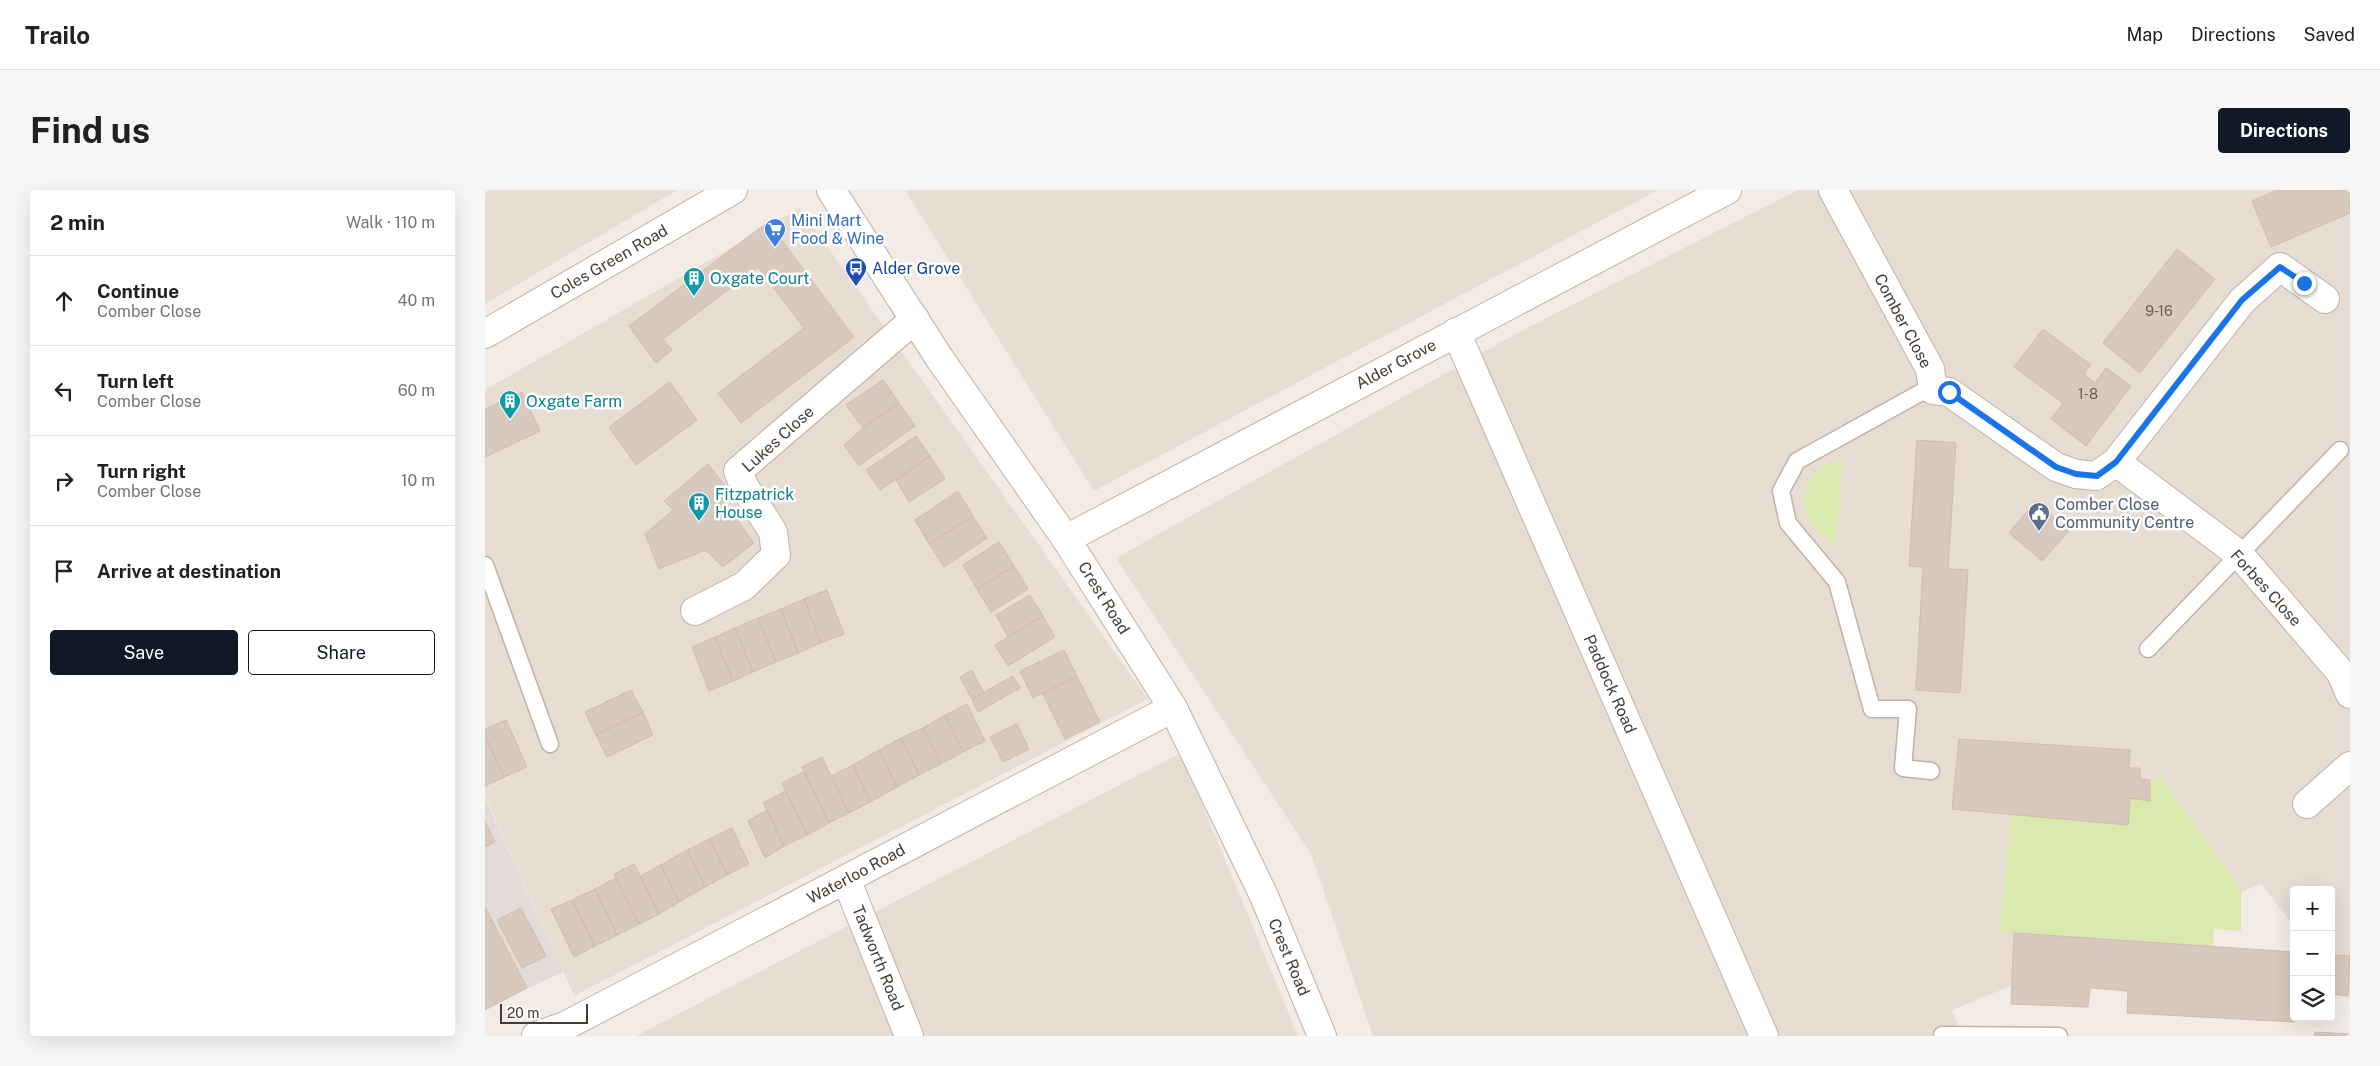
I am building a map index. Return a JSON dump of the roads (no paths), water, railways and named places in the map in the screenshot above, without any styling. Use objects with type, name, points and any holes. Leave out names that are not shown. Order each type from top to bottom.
[{"type":"street","name":"Coles Green Road","points":[[485,334],[733,190]]},
{"type":"street","name":"Crest Road","points":[[831,190],[915,319],[1066,539],[1173,708],[1264,896],[1322,1036]]},
{"type":"street","name":"Alder Grove","points":[[1066,539],[1727,190]]},
{"type":"street","name":"Comber Close","points":[[1833,190],[1930,368],[1933,390],[1949,392],[2056,467],[2076,474],[2097,476],[2116,462],[2242,300],[2280,267],[2325,299]]},
{"type":"street","name":"Lukes Close","points":[[695,611],[744,586],[776,555],[773,532],[744,486],[738,471],[915,319]]},
{"type":"street","name":"Paddock Road","points":[[1456,332],[1764,1036]]},
{"type":"street","name":"Forbes Close","points":[[2116,462],[2240,555],[2341,673],[2350,694]]},
{"type":"street","name":"Waterloo Road","points":[[536,1036],[566,1031],[846,879],[1173,708]]},
{"type":"street","points":[[2307,804],[2350,766]]},
{"type":"street","name":"Tadworth Road","points":[[846,879],[909,1036]]},
{"type":"lane","points":[[1931,771],[1903,768],[1907,709],[1872,709],[1837,582],[1788,523],[1781,491],[1797,461],[1920,393],[1933,390]]},
{"type":"lane","points":[[2148,649],[2340,450]]},
{"type":"lane","points":[[485,566],[550,744]]},
{"type":"lane","points":[[1942,1035],[2059,1036]]},
{"type":"place","name":"Mini Mart Food & Wine","points":[[775,248]]},
{"type":"place","name":"Alder Grove","points":[[856,287]]},
{"type":"place","name":"Oxgate Court","points":[[694,297]]},
{"type":"place","name":"Oxgate Farm","points":[[510,420]]},
{"type":"place","name":"Fitzpatrick House","points":[[699,522]]},
{"type":"place","name":"Comber Close Community Centre","points":[[2039,532]]}]
